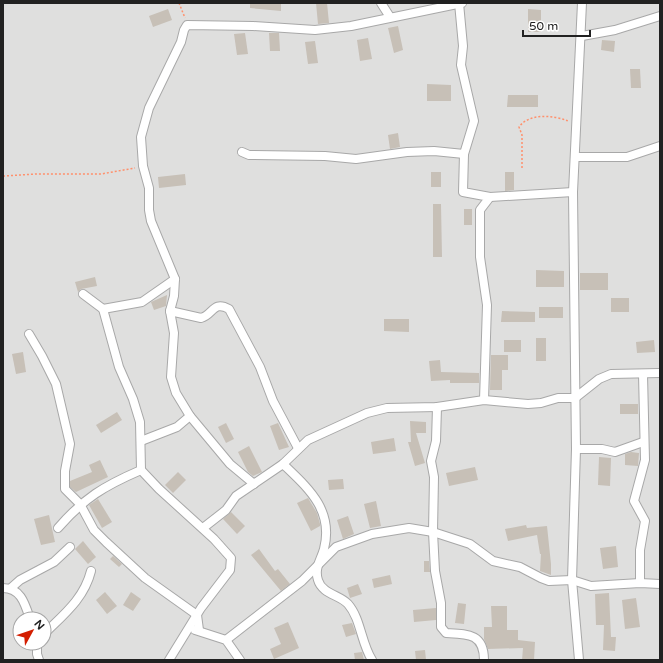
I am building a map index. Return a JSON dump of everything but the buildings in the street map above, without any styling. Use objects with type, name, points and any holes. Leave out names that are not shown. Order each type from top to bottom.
[{"type":"street","points":[[381,3],[390,17]]},
{"type":"street","points":[[254,484],[230,464],[190,416],[176,393],[171,377],[174,333],[170,311],[174,296],[175,279],[149,210],[149,188],[143,166],[141,137],[149,108],[181,42],[184,30],[188,25],[253,26],[315,30],[351,26],[461,3],[464,46],[461,64],[474,121],[464,154],[463,192],[490,197],[508,194],[573,192]]},
{"type":"street","points":[[579,660],[572,580],[576,449],[573,192],[582,36],[582,3]]},
{"type":"street","points":[[582,36],[616,30],[660,16]]},
{"type":"street","points":[[576,157],[627,158],[660,146]]},
{"type":"street","points":[[242,152],[249,155],[325,156],[356,159],[407,152],[434,151],[464,154]]},
{"type":"street","points":[[484,400],[487,305],[480,257],[480,210],[490,197]]},
{"type":"street","points":[[103,309],[142,302],[175,279]]},
{"type":"street","points":[[83,294],[103,309],[119,367],[133,399],[140,422],[140,470],[164,494],[226,550],[231,558],[232,564],[230,570],[197,615],[169,660]]},
{"type":"street","points":[[170,311],[201,318],[216,306],[223,305],[229,309],[260,367],[273,401],[298,448]]},
{"type":"street","points":[[29,334],[56,384],[70,444],[65,471],[65,489],[72,498],[80,504],[94,530],[106,542],[146,578],[197,615],[200,630]]},
{"type":"street","points":[[203,528],[226,510],[236,496],[283,464],[308,440],[367,413],[387,408],[437,407],[484,400],[528,404],[541,403],[558,398],[575,398],[599,379],[611,374],[660,373]]},
{"type":"street","points":[[640,583],[640,550],[645,521],[634,501],[644,460],[643,374]]},
{"type":"street","points":[[437,407],[436,441],[431,461],[434,477],[433,532],[436,580],[441,603],[441,627],[446,633],[469,634],[475,637],[480,643],[484,660]]},
{"type":"street","points":[[141,442],[178,427],[190,416]]},
{"type":"street","points":[[576,449],[602,449],[615,452],[643,442]]},
{"type":"street","points":[[283,464],[316,498],[326,519],[327,537],[316,569],[320,586],[342,598],[353,610],[372,660]]},
{"type":"street","points":[[58,528],[80,504],[95,493],[140,470]]},
{"type":"street","points":[[226,640],[276,603],[316,569],[336,547],[372,534],[409,528],[433,532],[470,544],[493,561],[520,567],[549,581],[572,580],[591,586],[640,583],[660,584]]},
{"type":"street","points":[[7,588],[54,562],[70,547]]},
{"type":"street","points":[[52,626],[77,601],[88,582],[91,571]]},
{"type":"street","points":[[7,588],[18,592],[26,611]]},
{"type":"street","points":[[187,630],[200,630],[226,640],[240,660]]},
{"type":"path","points":[[179,3],[188,25]]},
{"type":"path","points":[[522,168],[522,135],[519,127],[522,123],[532,117],[553,116],[577,126]]},
{"type":"path","points":[[3,176],[37,174],[101,174],[143,166]]},
{"type":"shaded area","points":[[3,3],[660,3],[660,660],[3,660]]}]
